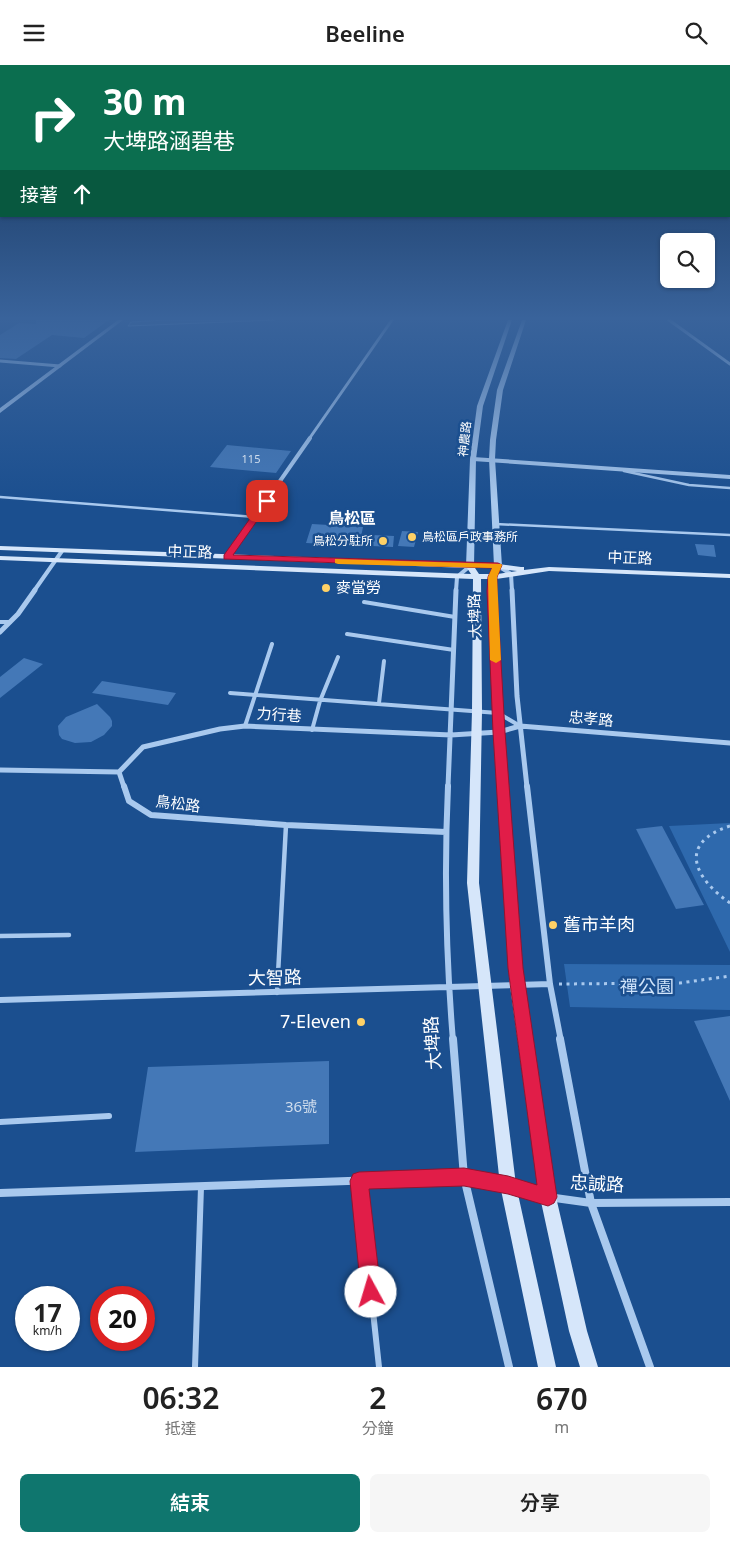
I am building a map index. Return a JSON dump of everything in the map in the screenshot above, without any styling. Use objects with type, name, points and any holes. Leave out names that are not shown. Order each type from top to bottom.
[{"type":"main road","name":"中正路","points":[[0,548],[470,566],[498,565],[529,571]]},
{"type":"main road","name":"中正路","points":[[0,558],[457,577],[492,577],[529,571],[580,569],[730,576]]},
{"type":"main road","name":"大埤路","points":[[498,565],[492,577],[498,713],[517,986],[548,1197],[578,1331],[589,1367]]},
{"type":"main road","name":"大埤路","points":[[470,566],[477,577],[477,711],[472,883],[508,1185],[547,1367]]},
{"type":"street","points":[[0,411],[40,381]]},
{"type":"street","points":[[227,557],[350,381]]},
{"type":"street","name":"神農路","points":[[470,566],[473,459],[480,406],[489,381]]},
{"type":"street","name":"神農路","points":[[498,565],[494,524],[492,459],[497,407],[505,381]]},
{"type":"street","points":[[473,459],[730,477]]},
{"type":"street","points":[[0,632],[10,622],[62,551]]},
{"type":"street","points":[[498,565],[511,573],[520,726],[550,984],[591,1203],[650,1367]]},
{"type":"street","name":"大埤路","points":[[470,566],[457,577],[455,617],[446,833],[449,989],[464,1177],[509,1367]]},
{"type":"street","name":"力行巷","points":[[119,772],[143,747],[220,729],[245,726],[451,735]]},
{"type":"street","name":"忠孝路","points":[[451,735],[499,732],[520,726],[730,743]]},
{"type":"street","points":[[0,771],[119,772]]},
{"type":"street","name":"鳥松路","points":[[119,772],[129,801],[151,815],[286,825],[446,833]]},
{"type":"street","name":"大智路","points":[[0,1000],[449,989],[550,984]]},
{"type":"street","name":"忠誠路","points":[[0,1193],[464,1177],[508,1185],[548,1197],[591,1203],[730,1202]]},
{"type":"lane","points":[[614,469],[689,485],[730,488]]},
{"type":"lane","points":[[0,497],[255,517]]},
{"type":"lane","points":[[494,524],[730,535]]},
{"type":"lane","points":[[364,602],[455,617]]},
{"type":"lane","points":[[0,622],[10,622]]},
{"type":"lane","points":[[348,634],[454,650]]},
{"type":"lane","points":[[245,726],[272,644]]},
{"type":"lane","points":[[312,730],[320,701],[338,657]]},
{"type":"lane","points":[[379,703],[384,661]]},
{"type":"lane","points":[[230,693],[498,713],[520,726]]},
{"type":"lane","points":[[277,993],[286,825]]},
{"type":"lane","points":[[0,936],[69,935]]},
{"type":"lane","points":[[0,1122],[109,1116]]},
{"type":"lane","points":[[359,1181],[379,1367]]},
{"type":"lane","points":[[195,1367],[201,1186]]},
{"type":"path","points":[[730,826],[718,828],[704,836],[697,848],[696,861],[701,876],[712,890],[730,903]]},
{"type":"path","points":[[550,984],[680,983],[730,976]]},
{"type":"green space","points":[[730,823],[730,952],[669,826]]},
{"type":"green space","name":"禪公園","points":[[564,964],[730,965],[730,1010],[570,1007]]},
{"type":"building","points":[[227,445],[291,451],[276,473],[210,467]]},
{"type":"building","points":[[312,524],[363,527],[360,542],[348,541],[344,545],[306,543]]},
{"type":"building","name":"鳥松區戶政事務所","points":[[402,531],[418,532],[414,547],[398,546]]},
{"type":"building","name":"鳥松分駐所","points":[[373,535],[394,536],[393,547],[372,546]]},
{"type":"building","points":[[695,544],[714,545],[716,557],[698,555]]},
{"type":"building","points":[[24,658],[43,664],[0,698],[0,677]]},
{"type":"building","points":[[102,681],[176,693],[168,705],[92,693]]},
{"type":"building","points":[[97,704],[112,721],[112,726],[104,735],[91,742],[75,743],[62,739],[59,735],[58,726],[66,717]]},
{"type":"building","points":[[662,826],[704,905],[676,909],[636,829]]},
{"type":"building","points":[[730,1016],[730,1101],[694,1021]]},
{"type":"building","points":[[329,1061],[329,1144],[135,1152],[148,1067]]},
{"type":"slow traffic","points":[[338,561],[470,566],[498,565],[492,577],[496,660]]},
{"type":"place","name":"鳥松區戶政事務所","points":[[412,537]]},
{"type":"place","name":"鳥松分駐所","points":[[383,541]]},
{"type":"place","name":"麥當勞","points":[[326,588]]},
{"type":"place","name":"舊市羊肉","points":[[553,925]]},
{"type":"place","name":"7-Eleven","points":[[361,1022]]},
{"type":"district","name":"鳥松區","points":[[352,518]]},
{"type":"route","points":[[267,501],[227,557],[470,566],[498,565],[492,577],[492,591],[499,732],[517,986],[548,1197],[508,1185],[464,1177],[359,1181],[371,1292]]}]
